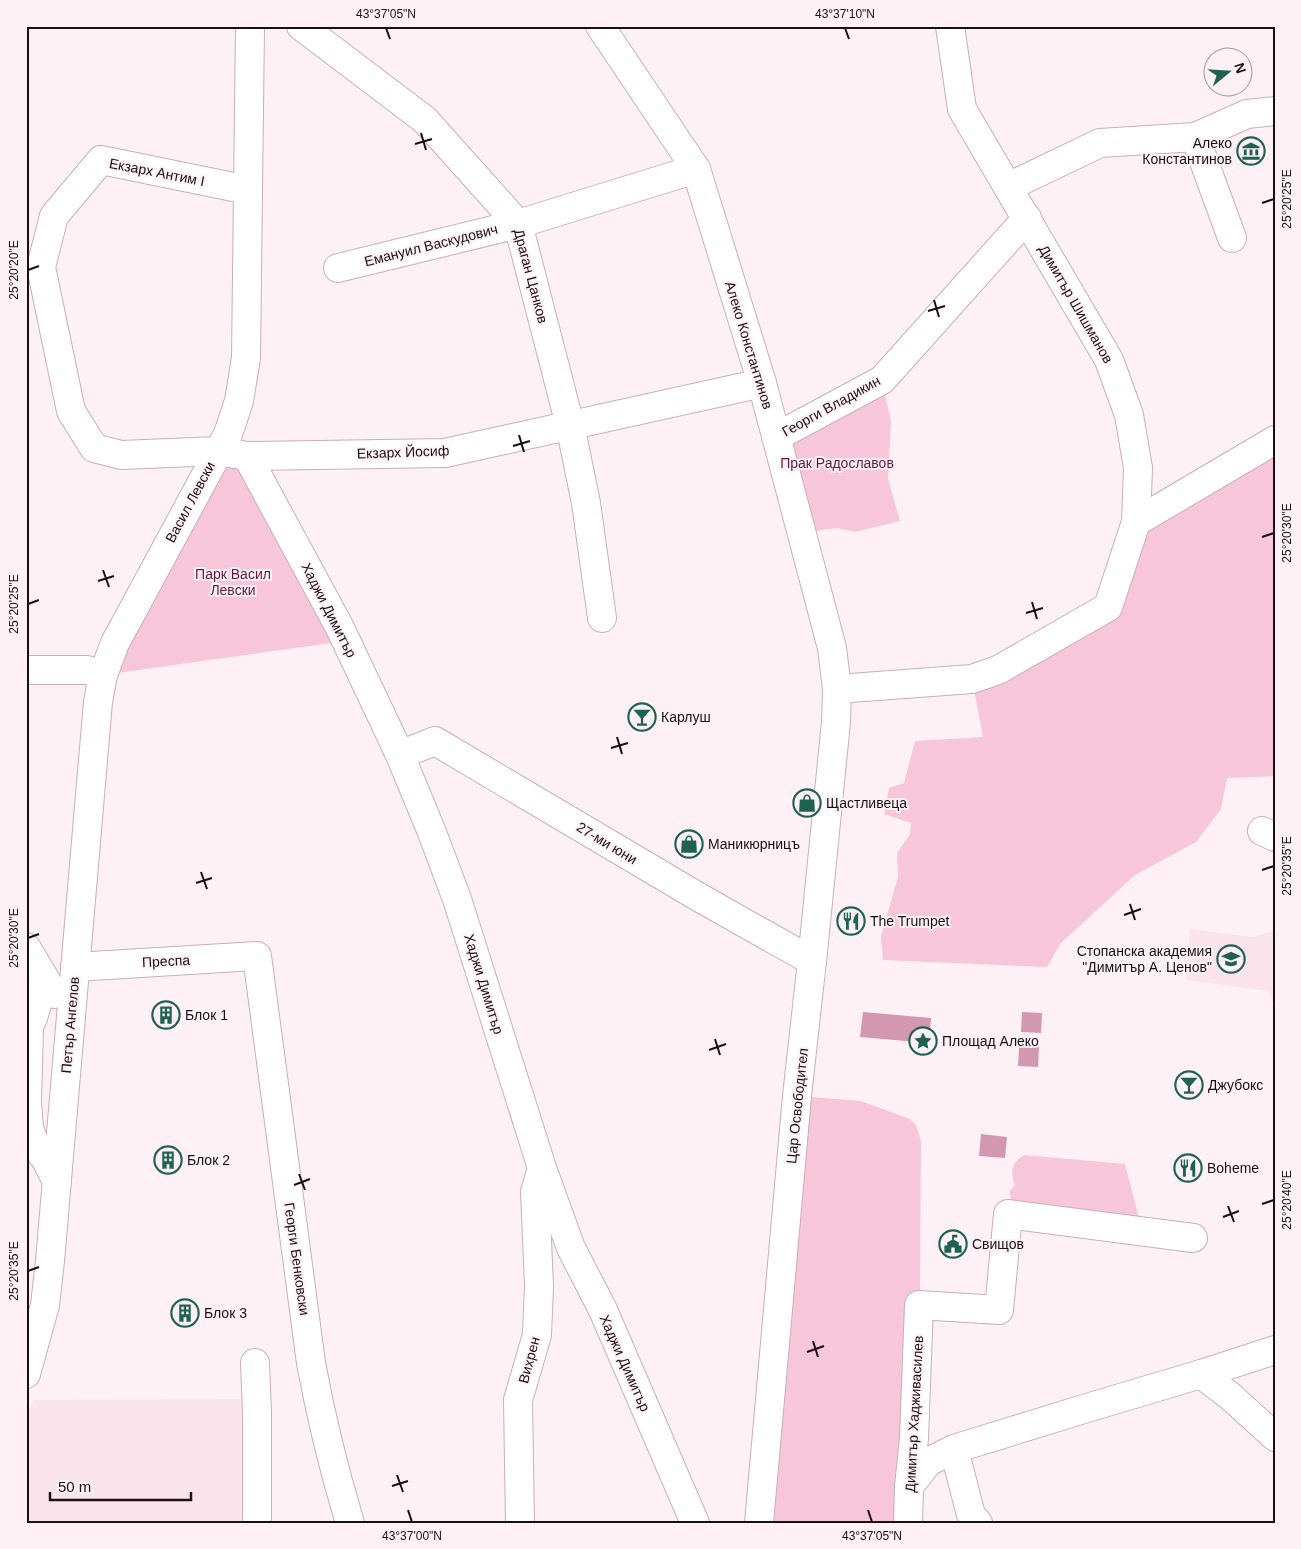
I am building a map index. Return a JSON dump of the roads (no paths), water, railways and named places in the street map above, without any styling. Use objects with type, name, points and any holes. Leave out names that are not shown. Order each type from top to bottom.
[{"type":"street","points":[[218,451],[228,434],[240,401],[246,358],[250,26]]},
{"type":"street","name":"Драган Цанков","points":[[301,26],[425,120],[518,224],[570,425],[586,503],[602,618]]},
{"type":"street","name":"Алеко Константинов","points":[[600,26],[696,169],[762,383],[832,648],[837,689]]},
{"type":"street","name":"Димитър Шишманов","points":[[837,689],[972,679],[998,670],[1108,607],[1136,522],[1138,468],[1129,415],[1109,360],[962,108],[950,26]]},
{"type":"street","points":[[1008,187],[1100,143],[1196,137],[1247,114],[1275,111]]},
{"type":"street","points":[[1196,137],[1232,238]]},
{"type":"street","name":"Екзарх Антим I","points":[[53,327],[41,267],[54,216],[101,160],[248,190]]},
{"type":"street","name":"Емануил Васкудович","points":[[338,268],[518,224],[696,169]]},
{"type":"street","name":"Георги Владикин","points":[[776,437],[882,380],[1026,218]]},
{"type":"street","name":"Васил Левски","points":[[53,327],[70,411],[94,448],[121,456],[218,451]]},
{"type":"street","name":"Екзарх Йосиф","points":[[218,451],[247,456],[445,453],[762,383]]},
{"type":"street","points":[[1136,522],[1275,440]]},
{"type":"street","name":"Васил Левски","points":[[103,674],[115,643],[218,451]]},
{"type":"street","name":"Хаджи Димитър","points":[[247,456],[340,628],[400,755],[457,899],[542,1168],[571,1248],[603,1310],[695,1523]]},
{"type":"street","points":[[26,670],[86,670],[103,674]]},
{"type":"street","name":"Петър Ангелов","points":[[26,1374],[36,1304],[50,1261],[98,702],[103,674]]},
{"type":"street","name":"Цар Освободител","points":[[758,1523],[797,1096],[836,722],[837,689]]},
{"type":"street","name":"27-ми юни","points":[[400,755],[435,741],[702,899],[812,961]]},
{"type":"street","points":[[26,948],[71,1021]]},
{"type":"street","name":"Преспа","points":[[75,966],[257,956]]},
{"type":"street","name":"Георги Бенковски","points":[[257,956],[311,1363],[336,1477],[350,1523]]},
{"type":"street","points":[[44,980],[30,1026],[29,1128],[36,1147],[46,1160],[57,1182]]},
{"type":"street","name":"Вихрен","points":[[520,1523],[518,1400],[537,1336],[539,1286],[535,1192],[542,1168]]},
{"type":"street","name":"Димитър Хадживасилев","points":[[908,1523],[909,1487],[914,1438],[919,1305],[999,1310],[1008,1214],[1193,1238]]},
{"type":"street","points":[[909,1487],[928,1462],[954,1450],[1275,1350]]},
{"type":"street","points":[[255,1363],[257,1523]]},
{"type":"street","points":[[1201,1374],[1230,1396],[1275,1437]]},
{"type":"street","points":[[954,1450],[971,1515],[978,1523]]},
{"type":"place","name":"Алеко Константинов","points":[[1251,151]]},
{"type":"place","name":"Карлуш","points":[[642,717]]},
{"type":"place","name":"Щастливеца","points":[[807,803]]},
{"type":"place","name":"Маникюрницъ","points":[[689,844]]},
{"type":"place","name":"The Trumpet","points":[[851,921]]},
{"type":"place","name":"Стопанска академия \"Димитър А. Ценов\"","points":[[1231,959]]},
{"type":"place","name":"Блок 1","points":[[166,1015]]},
{"type":"place","name":"Площад Алеко","points":[[923,1041]]},
{"type":"place","name":"Джубокс","points":[[1189,1085]]},
{"type":"place","name":"Блок 2","points":[[168,1160]]},
{"type":"place","name":"Boheme","points":[[1188,1168]]},
{"type":"place","name":"Свищов","points":[[953,1244]]},
{"type":"place","name":"Блок 3","points":[[185,1313]]},
{"type":"park label","name":"Прак Радославов","points":[[837,463]]},
{"type":"park label","name":"Парк Васил Левски","points":[[233,582]]}]
